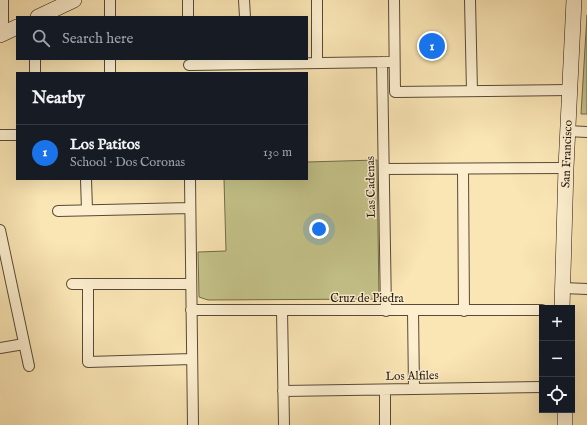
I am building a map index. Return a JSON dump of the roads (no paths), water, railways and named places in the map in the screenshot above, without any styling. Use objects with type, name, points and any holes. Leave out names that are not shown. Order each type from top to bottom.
[{"type":"main road","points":[[40,16],[74,0]]},
{"type":"main road","name":"San Francisco","points":[[562,305],[567,131],[574,0]]},
{"type":"main road","points":[[2,35],[16,28]]},
{"type":"main road","points":[[565,413],[565,425]]},
{"type":"street","points":[[2,35],[3,0]]},
{"type":"street","points":[[110,0],[110,16]]},
{"type":"street","points":[[188,0],[188,16]]},
{"type":"street","points":[[244,0],[245,16]]},
{"type":"street","points":[[317,0],[317,63]]},
{"type":"street","points":[[394,0],[395,92],[570,90]]},
{"type":"street","points":[[470,0],[472,91]]},
{"type":"street","points":[[34,60],[34,72]]},
{"type":"street","points":[[110,60],[110,72]]},
{"type":"street","points":[[189,66],[245,62],[394,62]]},
{"type":"street","name":"Las Cadenas","points":[[382,62],[386,311]]},
{"type":"street","points":[[567,131],[587,132]]},
{"type":"street","points":[[0,135],[16,135]]},
{"type":"street","points":[[384,169],[566,168]]},
{"type":"street","points":[[463,169],[464,311]]},
{"type":"street","points":[[86,180],[87,210]]},
{"type":"street","points":[[190,180],[193,425]]},
{"type":"street","points":[[58,211],[190,208]]},
{"type":"street","points":[[0,230],[29,366]]},
{"type":"street","points":[[72,284],[191,284]]},
{"type":"street","points":[[88,284],[88,362],[192,358]]},
{"type":"street","points":[[563,288],[587,289]]},
{"type":"street","name":"Cruz de Piedra","points":[[191,310],[539,310]]},
{"type":"street","points":[[282,310],[284,425]]},
{"type":"street","points":[[413,311],[414,389]]},
{"type":"street","points":[[0,348],[24,344]]},
{"type":"street","name":"Los Alfiles","points":[[283,391],[539,387]]},
{"type":"street","points":[[385,390],[385,425]]},
{"type":"place","name":"Los Patitos","points":[[432,46]]}]
